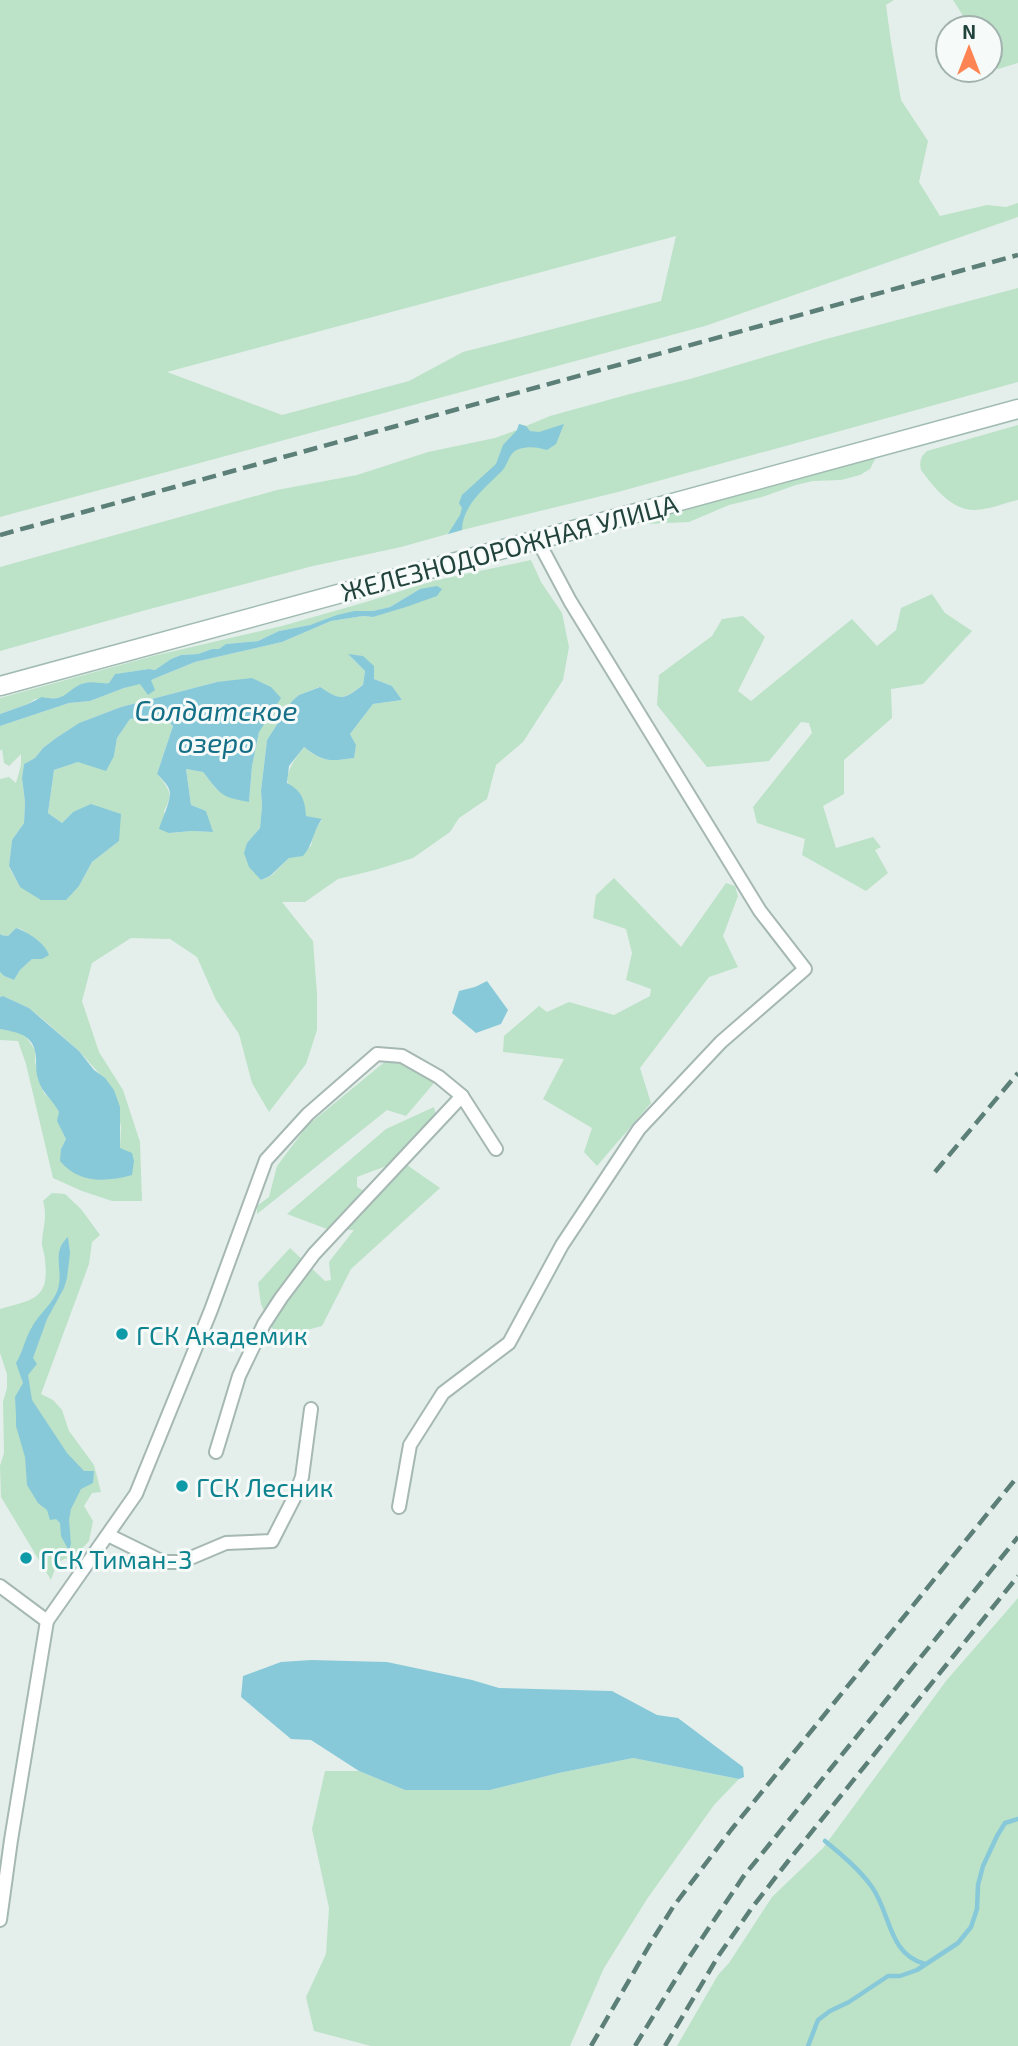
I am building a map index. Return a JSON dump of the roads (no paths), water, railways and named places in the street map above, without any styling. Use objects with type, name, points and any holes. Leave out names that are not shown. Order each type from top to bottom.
[{"type":"main road","name":"ЖЕЛЕЗНОДОРОЖНАЯ УЛИЦА","points":[[0,686],[1018,409]]},
{"type":"street","points":[[399,1507],[410,1445],[443,1393],[509,1342],[562,1245],[639,1129],[722,1042],[805,969],[760,911],[570,601],[537,539]]},
{"type":"street","points":[[0,1920],[47,1620],[136,1494],[211,1310],[265,1160],[308,1114],[377,1054],[402,1056],[439,1077],[462,1096],[496,1149]]},
{"type":"street","points":[[216,1452],[250,1350],[298,1273],[462,1096]]},
{"type":"street","points":[[108,1535],[163,1562],[181,1562],[226,1544],[272,1541],[302,1477],[310,1409]]},
{"type":"street","points":[[0,1586],[47,1620]]},
{"type":"water","points":[[519,424],[530,431],[539,432],[564,424],[556,444],[547,450],[526,447],[513,453],[502,471],[471,504],[466,512],[462,530],[448,534],[460,515],[462,508],[459,503],[462,495],[496,464],[503,445]]},
{"type":"water","points":[[437,586],[442,589],[437,596],[406,607],[373,617],[331,621],[282,642],[195,662],[151,680],[155,690],[148,695],[140,684],[90,701],[69,703],[0,726],[0,714],[42,697],[62,697],[85,683],[109,683],[115,674],[155,670],[181,655],[219,649],[226,644],[258,641],[279,631],[310,625],[354,611],[390,607],[420,589]]},
{"type":"water","points":[[348,654],[363,656],[374,666],[374,679],[392,686],[402,700],[373,704],[350,734],[356,745],[354,758],[328,760],[304,747],[289,766],[287,783],[302,796],[306,816],[322,819],[303,856],[289,858],[270,876],[261,880],[249,867],[244,853],[247,843],[260,828],[267,740],[292,701],[299,695],[320,687],[342,697],[363,685],[365,671]]},
{"type":"water","name":"Солдатское озеро","points":[[252,678],[271,687],[281,698],[259,732],[252,766],[249,802],[227,796],[218,790],[203,772],[186,769],[191,805],[206,811],[213,832],[169,833],[159,829],[170,793],[157,774],[173,726],[161,714],[130,719],[117,738],[114,756],[106,771],[78,762],[54,770],[48,813],[62,823],[73,812],[91,804],[121,814],[119,841],[92,862],[79,886],[66,900],[41,900],[20,887],[9,866],[12,840],[24,823],[24,764],[79,723],[121,707],[217,682]]},
{"type":"water","points":[[16,928],[36,938],[49,955],[42,959],[32,959],[14,980],[0,972],[0,933],[8,936]]},
{"type":"water","points":[[487,981],[508,1010],[501,1024],[476,1033],[452,1013],[459,991]]},
{"type":"water","points":[[0,997],[29,1008],[79,1051],[114,1090],[120,1107],[120,1148],[132,1153],[132,1175],[93,1179],[76,1174],[60,1161],[61,1149],[66,1139],[57,1121],[59,1112],[40,1084],[35,1051],[30,1040],[21,1034],[0,1029]]},
{"type":"water","points":[[68,1237],[70,1253],[67,1278],[47,1319],[33,1358],[37,1364],[28,1375],[32,1400],[67,1453],[84,1471],[94,1471],[93,1483],[81,1489],[71,1509],[69,1551],[61,1536],[60,1523],[56,1519],[50,1520],[47,1510],[38,1503],[27,1485],[25,1457],[16,1426],[15,1397],[23,1383],[16,1363],[32,1327],[58,1290],[60,1248]]},
{"type":"water","points":[[281,1662],[387,1662],[499,1688],[612,1691],[657,1715],[678,1718],[743,1767],[744,1777],[739,1779],[633,1758],[490,1790],[405,1790],[359,1771],[311,1740],[291,1739],[241,1697],[243,1676]]},
{"type":"waterway","points":[[808,2046],[818,2020],[830,2011],[849,2002],[888,1976],[900,1976],[917,1970],[958,1943],[971,1927],[977,1909],[978,1885],[983,1866],[997,1836],[1005,1823],[1018,1819]]},
{"type":"waterway","points":[[825,1841],[856,1868],[872,1887],[904,1952],[925,1964]]},
{"type":"railway","points":[[0,535],[1018,255]]},
{"type":"railway","points":[[935,1172],[1018,1073]]},
{"type":"railway","points":[[591,2046],[673,1907],[731,1830],[1018,1476]]},
{"type":"railway","points":[[635,2046],[688,1959],[743,1877],[1018,1537]]},
{"type":"railway","points":[[665,2046],[719,1955],[751,1909],[1018,1576]]},
{"type":"place","name":"ГСК Академик","points":[[122,1334]]},
{"type":"place","name":"ГСК Лесник","points":[[182,1486]]},
{"type":"place","name":"ГСК Тиман-3","points":[[26,1558]]}]
